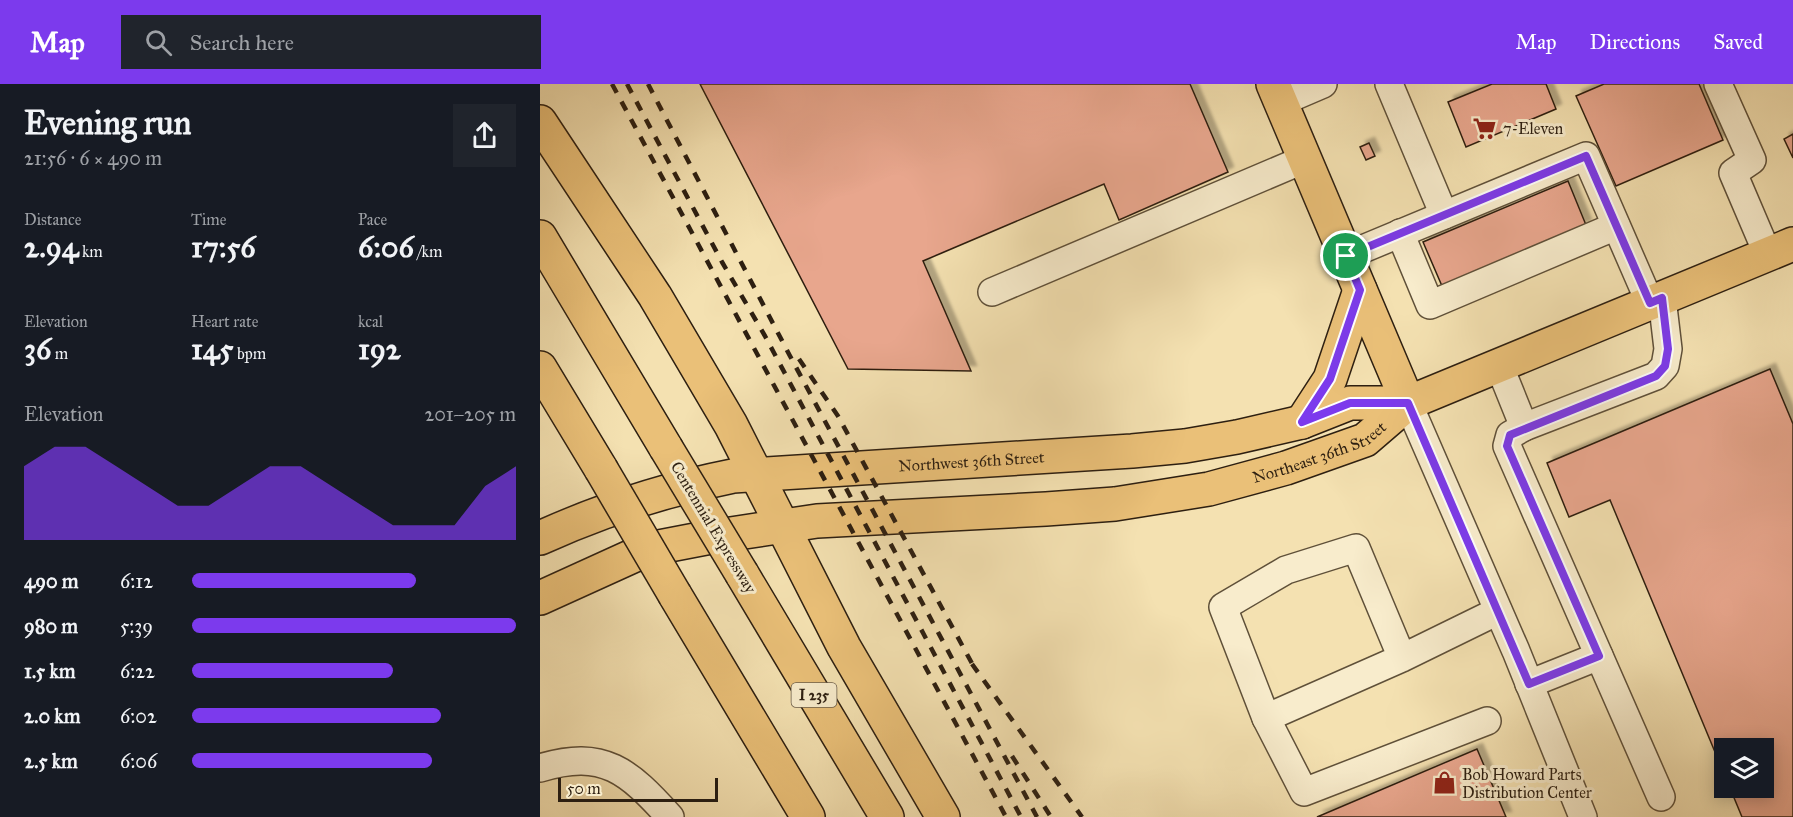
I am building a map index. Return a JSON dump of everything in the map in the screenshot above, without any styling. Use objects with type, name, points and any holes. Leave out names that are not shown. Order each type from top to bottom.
[{"type":"main road","points":[[1277,93],[1408,403]]},
{"type":"main road","points":[[540,123],[655,296],[730,425],[844,647],[942,817]]},
{"type":"main road","name":"Centennial Expressway","points":[[540,237],[887,817]]},
{"type":"main road","name":"Northeast 36th Street","points":[[782,526],[841,519],[1115,504],[1209,489],[1286,468],[1365,440],[1408,403],[1780,249]]},
{"type":"main road","points":[[1302,422],[1330,379],[1360,290]]},
{"type":"main road","points":[[540,368],[808,817]]},
{"type":"main road","name":"Northwest 36th Street","points":[[540,538],[598,513],[684,486],[755,473],[1185,446],[1302,422],[1350,403],[1408,403]]},
{"type":"main road","points":[[540,598],[637,554],[659,547],[782,526]]},
{"type":"street","points":[[1277,93],[1323,84]]},
{"type":"street","points":[[1389,84],[1444,215]]},
{"type":"street","points":[[1718,84],[1752,160],[1733,173],[1780,249]]},
{"type":"street","points":[[1346,256],[1586,156],[1616,226],[1656,301],[1668,349],[1665,366],[1656,376],[1524,427],[1510,435],[1507,446],[1661,797]]},
{"type":"street","points":[[992,292],[1305,159]]},
{"type":"street","points":[[1400,233],[1430,305],[1616,226]]},
{"type":"street","points":[[1499,365],[1524,427]]},
{"type":"street","points":[[1408,403],[1529,684],[1583,817]]},
{"type":"street","points":[[1401,658],[1356,548],[1286,570],[1223,608],[1266,718],[1304,792],[1487,721]]},
{"type":"street","points":[[1266,718],[1401,658],[1498,611]]},
{"type":"street","points":[[1529,684],[1599,656]]},
{"type":"street","points":[[540,768],[576,761],[607,764],[624,772],[670,817]]},
{"type":"building","points":[[700,84],[1190,84],[1228,172],[1119,220],[1104,184],[923,261],[971,371],[848,369]]},
{"type":"building","name":"7-Eleven","points":[[1492,84],[1546,84],[1556,109],[1466,147],[1448,102]]},
{"type":"building","points":[[1604,84],[1699,84],[1723,140],[1616,186],[1576,96]]},
{"type":"building","points":[[1793,134],[1793,158],[1784,139]]},
{"type":"building","points":[[1369,143],[1375,156],[1366,160],[1360,147]]},
{"type":"building","name":"7-Eleven","points":[[1568,181],[1586,225],[1442,286],[1423,242]]},
{"type":"building","points":[[1770,369],[1793,424],[1793,817],[1742,817],[1734,798],[1774,798],[1774,738],[1714,738],[1714,750],[1610,500],[1569,517],[1547,463]]},
{"type":"building","name":"Bob Howard Parts Distribution Center","points":[[1477,749],[1506,817],[1317,817]]},
{"type":"railway","points":[[612,84],[1006,817]]},
{"type":"railway","points":[[627,84],[722,262],[765,336],[1021,817]]},
{"type":"railway","points":[[648,84],[790,356],[1037,817]]},
{"type":"railway","points":[[799,359],[838,416],[975,669]]},
{"type":"railway","points":[[972,664],[1082,817]]},
{"type":"railway","points":[[1012,756],[1051,817]]},
{"type":"place","name":"7-Eleven","points":[[1485,128]]},
{"type":"place","name":"Bob Howard Parts Distribution Center","points":[[1444,783]]},
{"type":"route","points":[[1586,156],[1650,303],[1662,298],[1668,349],[1665,366],[1656,376],[1524,427],[1510,435],[1507,446],[1599,656],[1529,684],[1408,403],[1350,403],[1302,422],[1330,379],[1360,290],[1346,256],[1586,156]]}]
